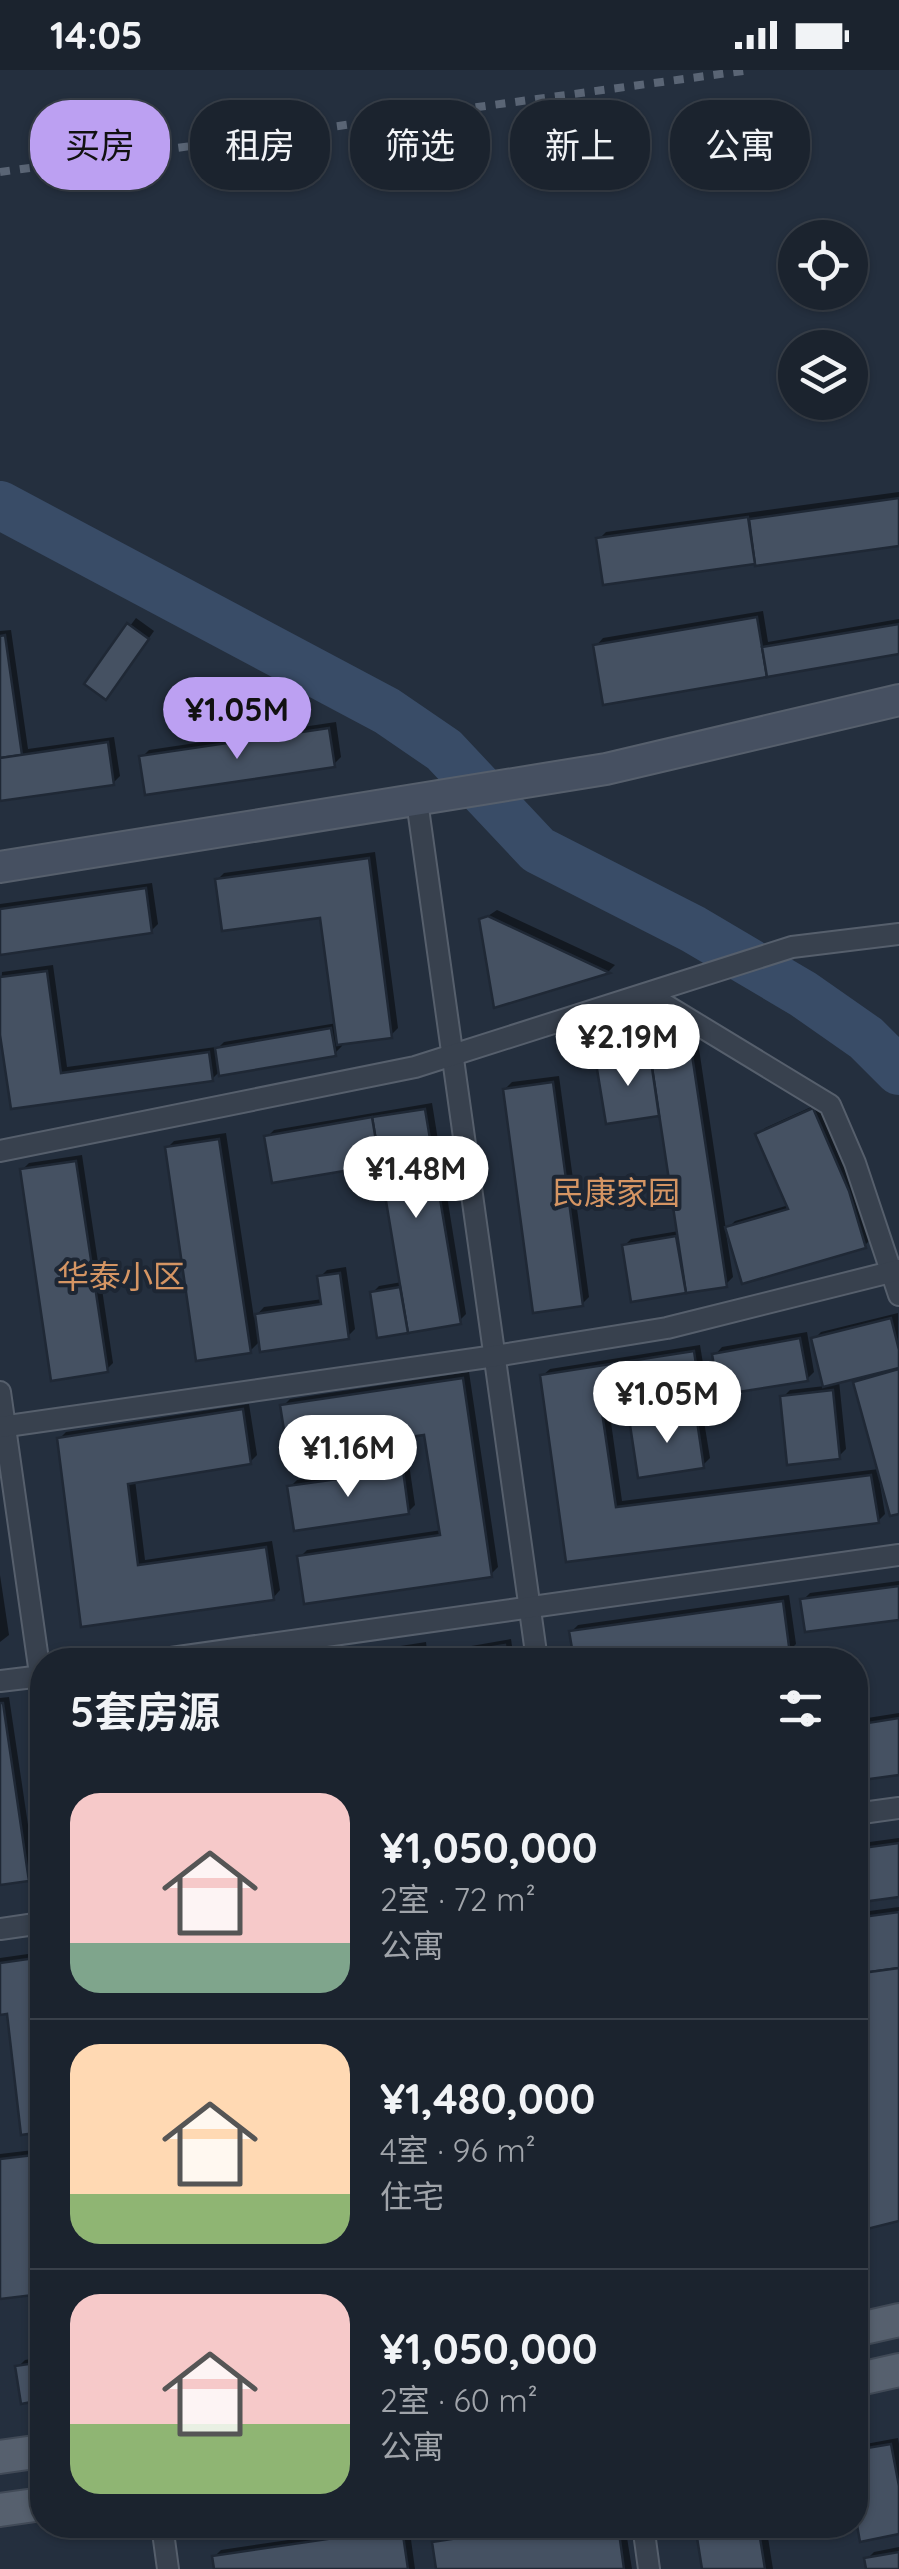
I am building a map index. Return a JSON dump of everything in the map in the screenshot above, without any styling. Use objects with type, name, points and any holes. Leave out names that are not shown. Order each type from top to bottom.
[{"type":"main road","points":[[868,2327],[899,2320]]},
{"type":"main road","points":[[868,2377],[899,2370]]},
{"type":"main road","points":[[0,2457],[30,2453]]},
{"type":"main road","points":[[0,2510],[30,2506]]},
{"type":"street","points":[[0,867],[606,769],[899,700]]},
{"type":"street","points":[[418,800],[535,1648]]},
{"type":"street","points":[[0,1151],[415,1067],[792,948],[899,934]]},
{"type":"street","points":[[653,994],[830,1105],[895,1271],[899,1295]]},
{"type":"street","points":[[2,1427],[667,1328],[895,1271]]},
{"type":"street","points":[[0,1392],[2,1427],[37,1648]]},
{"type":"street","points":[[241,1648],[899,1555]]},
{"type":"street","points":[[0,1681],[30,1680]]},
{"type":"street","points":[[868,1812],[899,1808]]},
{"type":"street","points":[[0,1928],[30,1924]]},
{"type":"street","points":[[164,2538],[168,2569]]},
{"type":"street","points":[[646,2538],[650,2569]]},
{"type":"building","points":[[899,498],[899,546],[755,566],[749,519]]},
{"type":"building","points":[[748,517],[755,564],[603,585],[596,538]]},
{"type":"building","points":[[757,617],[767,677],[603,705],[593,645]]},
{"type":"building","points":[[127,623],[149,639],[106,700],[84,684]]},
{"type":"building","points":[[899,624],[899,654],[767,677],[762,647]]},
{"type":"building","points":[[5,635],[22,755],[0,758],[0,636]]},
{"type":"building","points":[[329,728],[335,767],[145,795],[139,756]]},
{"type":"building","points":[[108,742],[114,785],[0,801],[0,758]]},
{"type":"building","points":[[369,858],[392,1038],[337,1045],[320,918],[222,931],[215,879]]},
{"type":"building","points":[[146,888],[152,933],[0,955],[0,909]]},
{"type":"building","points":[[488,916],[610,973],[494,1008],[479,919]]},
{"type":"building","points":[[47,971],[61,1073],[209,1052],[213,1081],[11,1109],[0,1035],[0,977]]},
{"type":"building","points":[[331,1028],[336,1056],[219,1076],[215,1048]]},
{"type":"building","points":[[691,1048],[727,1287],[686,1293],[650,1054]]},
{"type":"building","points":[[650,1054],[659,1116],[606,1124],[596,1063]]},
{"type":"building","points":[[553,1082],[583,1306],[533,1313],[503,1089]]},
{"type":"building","points":[[813,1108],[849,1191],[866,1248],[742,1284],[725,1227],[788,1209],[755,1134]]},
{"type":"building","points":[[425,1109],[461,1324],[408,1333],[372,1117]]},
{"type":"building","points":[[372,1117],[380,1165],[272,1183],[264,1136]]},
{"type":"building","points":[[219,1139],[251,1353],[196,1361],[165,1147]]},
{"type":"building","points":[[76,1161],[108,1372],[51,1381],[20,1169]]},
{"type":"building","points":[[676,1236],[686,1293],[631,1302],[622,1245]]},
{"type":"building","points":[[340,1273],[349,1339],[260,1352],[255,1314],[321,1304],[317,1276]]},
{"type":"building","points":[[400,1287],[408,1333],[377,1338],[370,1292]]},
{"type":"building","points":[[891,1318],[899,1368],[823,1387],[811,1338]]},
{"type":"building","points":[[800,1338],[808,1381],[719,1395],[712,1354]]},
{"type":"building","points":[[694,1351],[701,1397],[602,1412],[616,1507],[871,1475],[879,1523],[566,1562],[540,1375]]},
{"type":"building","points":[[899,1369],[899,1514],[890,1516],[853,1382]]},
{"type":"building","points":[[463,1378],[492,1577],[304,1604],[297,1556],[440,1535],[424,1435],[288,1455],[280,1405]]},
{"type":"building","points":[[833,1390],[840,1459],[787,1465],[780,1396]]},
{"type":"building","points":[[243,1409],[251,1464],[128,1484],[138,1565],[266,1547],[274,1600],[81,1627],[57,1438]]},
{"type":"building","points":[[696,1414],[704,1468],[638,1478],[630,1425]]},
{"type":"building","points":[[403,1470],[409,1514],[294,1531],[287,1486]]},
{"type":"building","points":[[899,1586],[899,1620],[805,1632],[800,1599]]},
{"type":"building","points":[[783,1601],[789,1648],[572,1648],[569,1631]]},
{"type":"building","points":[[0,1703],[29,1881],[0,1885]]},
{"type":"building","points":[[899,1718],[899,1775],[868,1779],[868,1723]]},
{"type":"building","points":[[899,1843],[899,1897],[868,1901],[868,1847]]},
{"type":"building","points":[[899,1912],[899,1968],[868,1972],[868,1916]]},
{"type":"building","points":[[30,1959],[30,2134],[21,2135],[7,2014],[0,2015],[0,1963]]},
{"type":"building","points":[[899,1968],[899,2221],[868,2229],[868,1972]]},
{"type":"building","points":[[30,2155],[30,2295],[0,2299],[0,2159]]},
{"type":"building","points":[[30,2364],[30,2402],[21,2404],[15,2366]]},
{"type":"building","points":[[891,2444],[899,2486],[899,2534],[860,2542],[859,2538],[868,2538],[868,2448]]},
{"type":"building","points":[[334,2538],[403,2538],[408,2569],[214,2569],[212,2556]]},
{"type":"building","points":[[458,2538],[620,2538],[624,2569],[436,2569],[432,2542]]},
{"type":"building","points":[[697,2538],[760,2538],[765,2569],[702,2569]]},
{"type":"building","points":[[899,2552],[899,2569],[866,2569],[864,2558]]},
{"type":"waterway","points":[[0,505],[387,711],[444,750],[538,850],[693,929],[803,994],[866,1038],[899,1071]]},
{"type":"railway","points":[[0,172],[750,70]]},
{"type":"district","name":"民康家园","points":[[616,1193]]},
{"type":"district","name":"华泰小区","points":[[121,1277]]}]
